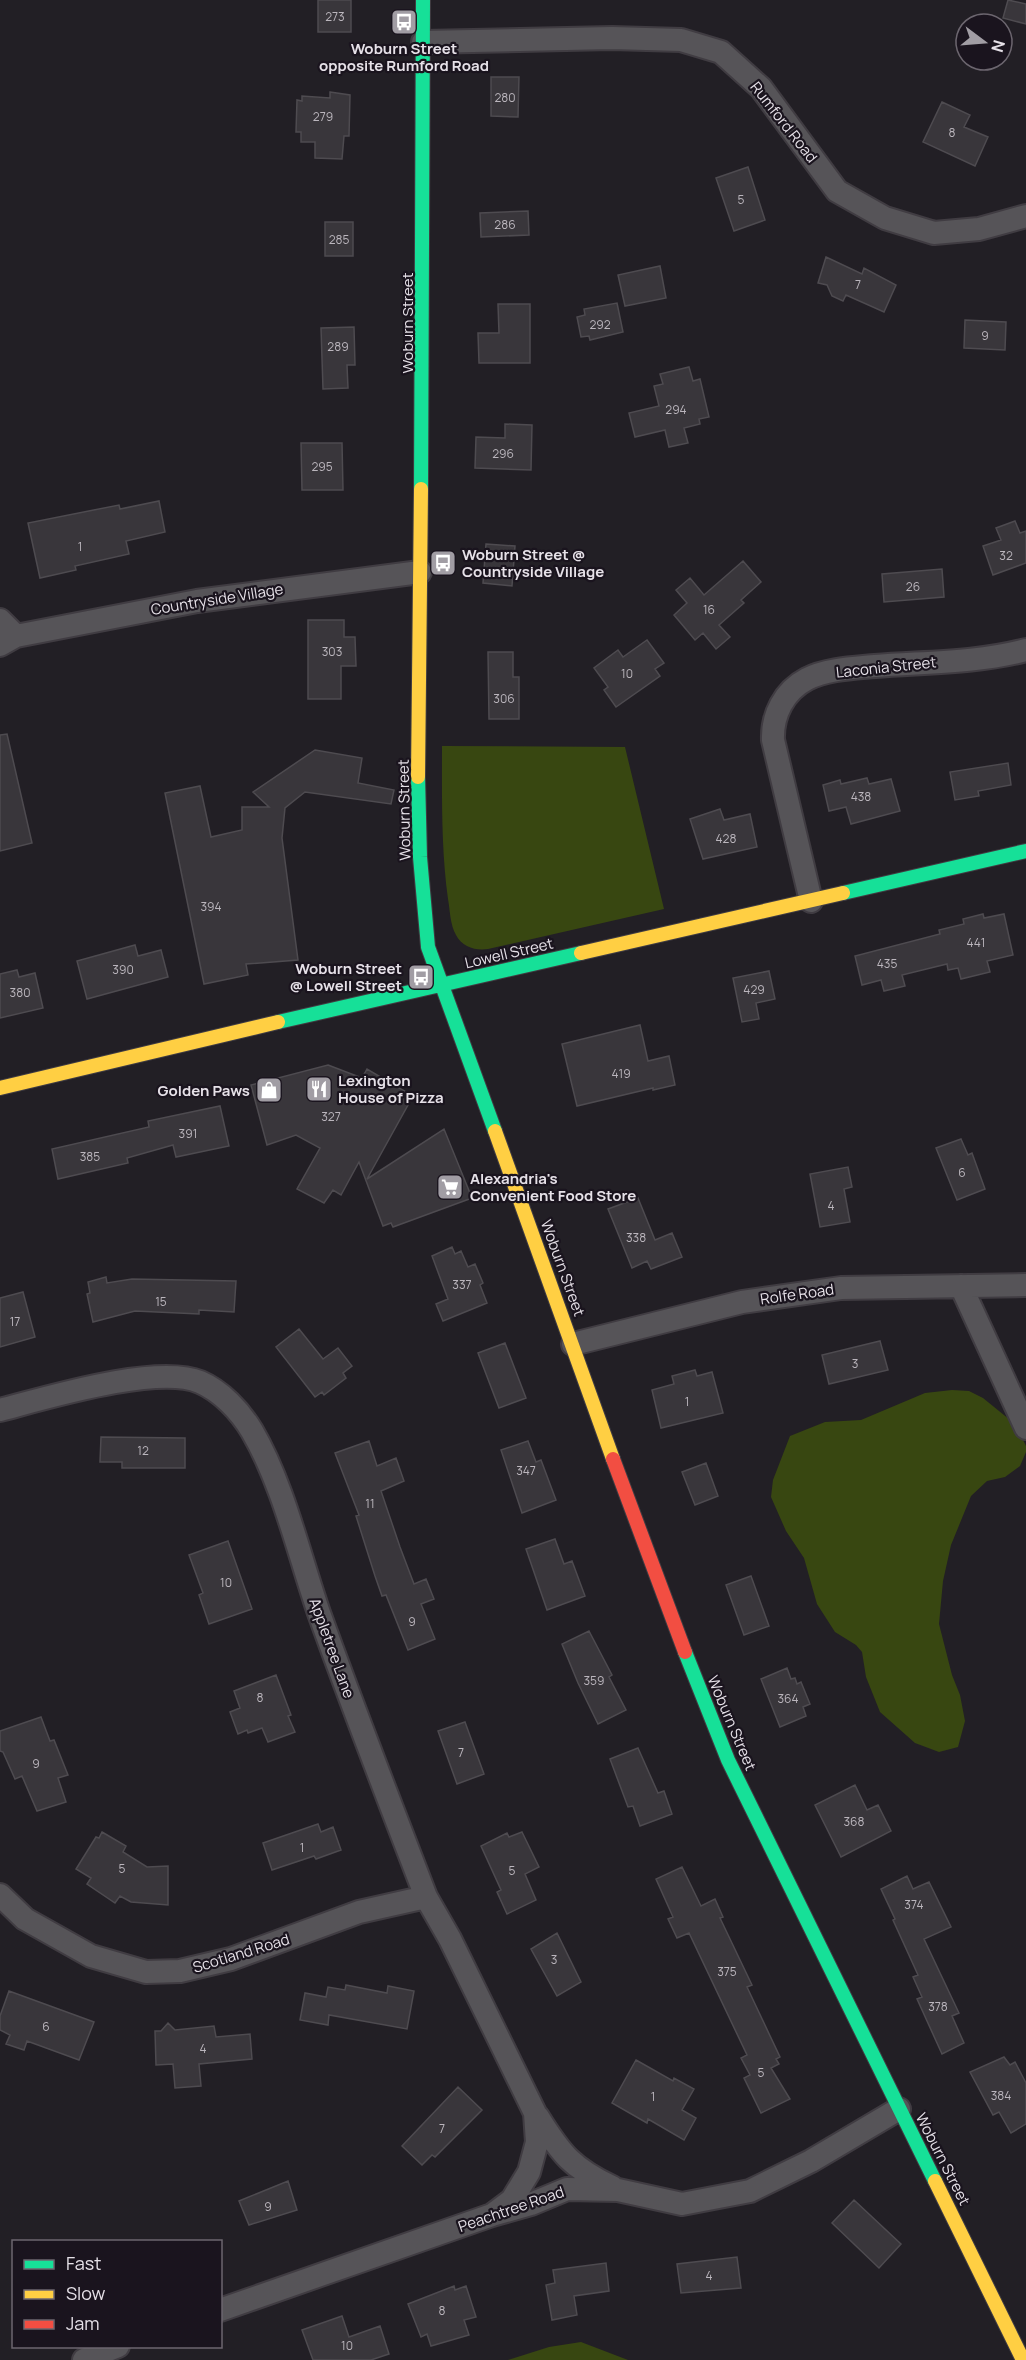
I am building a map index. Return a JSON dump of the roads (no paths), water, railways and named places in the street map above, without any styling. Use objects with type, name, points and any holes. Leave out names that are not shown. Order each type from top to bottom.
[{"type":"main road","name":"Woburn Street","points":[[423,0],[419,812],[422,904],[428,947],[440,986],[573,1344],[662,1594],[728,1760],[1023,2360]]},
{"type":"main road","name":"Lowell Street","points":[[0,1088],[1026,851]]},
{"type":"street","name":"Rumford Road","points":[[423,42],[612,38],[681,40],[721,52],[762,88],[837,191],[885,218],[934,233],[979,229],[1026,216]]},
{"type":"street","name":"Countryside Village","points":[[5,634],[197,601],[420,572]]},
{"type":"street","name":"Laconia Street","points":[[811,901],[773,740],[776,715],[789,693],[813,676],[857,668],[986,658],[1026,650]]},
{"type":"street","name":"Rolfe Road","points":[[573,1344],[741,1302],[841,1288],[1026,1285]]},
{"type":"street","points":[[961,1286],[1026,1428]]},
{"type":"street","name":"Appletree Lane","points":[[0,1410],[131,1380],[168,1376],[200,1382],[231,1403],[251,1429],[264,1455],[323,1623],[426,1897],[450,1939],[535,2113],[557,2148],[585,2174],[618,2190]]},
{"type":"street","name":"Scotland Road","points":[[0,1895],[25,1919],[91,1956],[146,1972],[180,1971],[231,1959],[359,1912],[426,1897]]},
{"type":"street","name":"Peachtree Road","points":[[222,2309],[492,2215],[531,2204],[567,2189],[618,2190],[682,2204],[750,2191],[811,2161],[899,2109]]},
{"type":"street","name":"Appletree Lane","points":[[492,2215],[512,2200],[529,2172],[537,2142],[535,2113]]},
{"type":"street","points":[[84,2360],[113,2348]]},
{"type":"place","name":"Woburn Street opposite Rumford Road","points":[[404,22]]},
{"type":"place","name":"Woburn Street @ Countryside Village","points":[[443,563]]},
{"type":"place","name":"Woburn Street @ Lowell Street","points":[[421,977]]},
{"type":"place","name":"Lexington House of Pizza","points":[[319,1089]]},
{"type":"place","name":"Golden Paws","points":[[269,1090]]},
{"type":"place","name":"Alexandria's Convenient Food Store","points":[[450,1187]]}]
